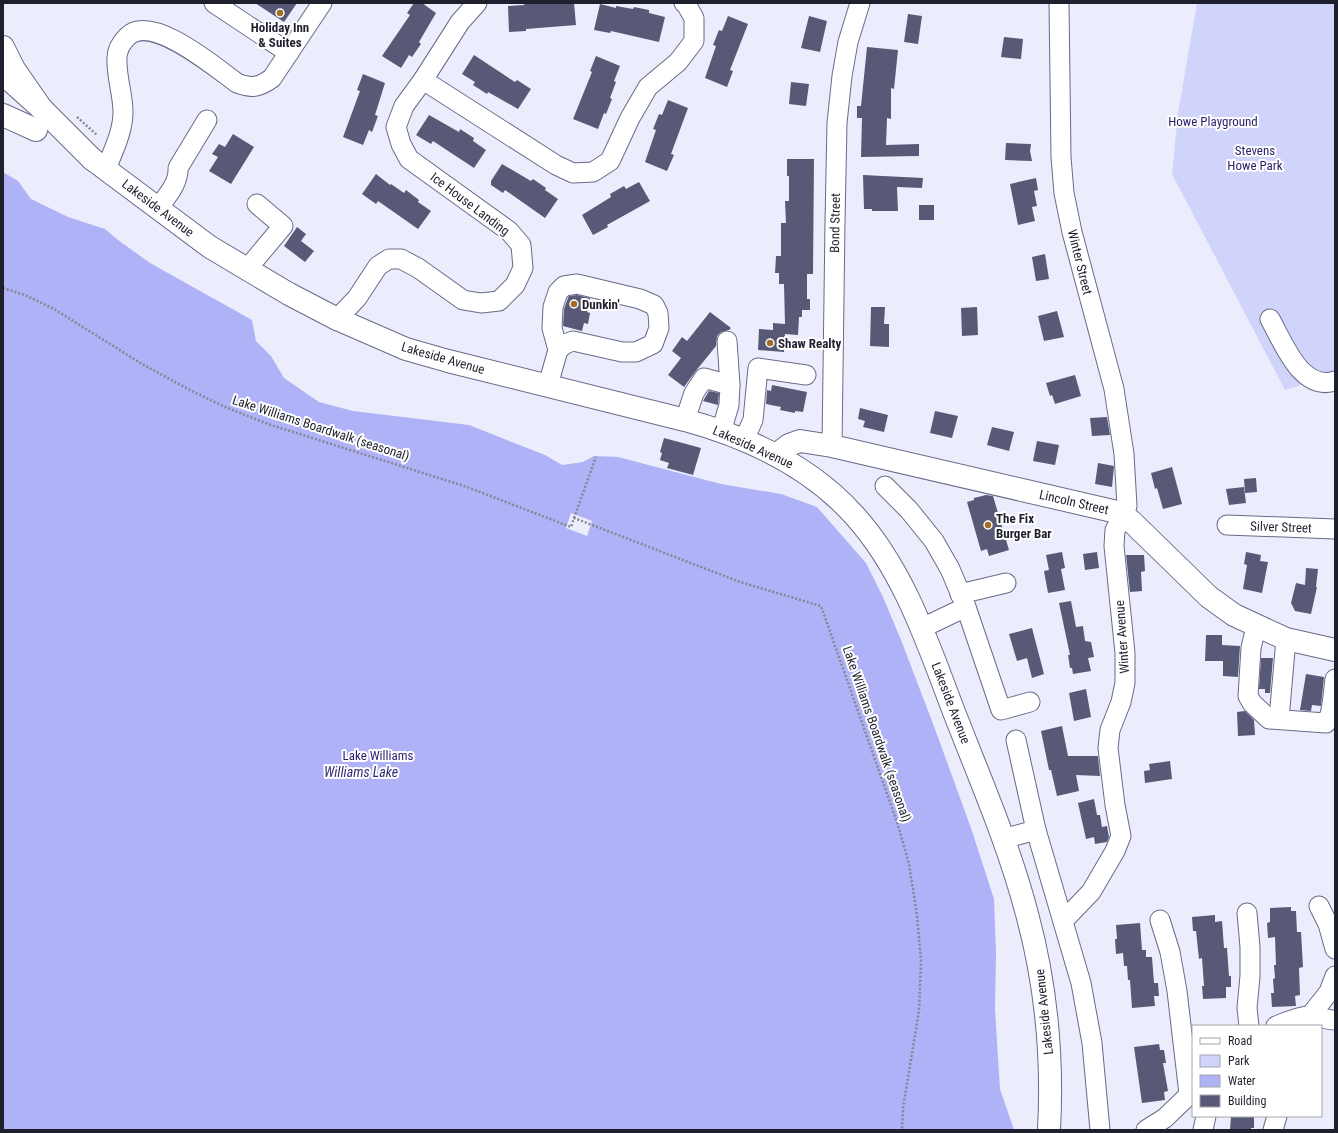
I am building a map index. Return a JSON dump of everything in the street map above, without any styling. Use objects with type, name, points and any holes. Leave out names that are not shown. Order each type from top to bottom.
[{"type":"main road","points":[[3,47],[14,69],[41,108]]},
{"type":"main road","name":"Lakeside Avenue","points":[[3,74],[99,164],[210,248],[289,294],[337,319],[406,349],[448,361],[685,420],[744,440],[776,455],[804,471],[853,513],[867,530],[890,564],[922,628],[1003,839],[1027,913],[1041,977],[1048,1043],[1050,1076],[1050,1130]]},
{"type":"main road","name":"Lakeside Avenue","points":[[3,103],[36,130],[99,164]]},
{"type":"main road","points":[[3,115],[36,130]]},
{"type":"main road","name":"Lincoln Street","points":[[776,455],[789,445],[800,441],[832,446],[946,474],[1116,512],[1131,521],[1209,597],[1234,615],[1256,627],[1286,639],[1335,650]]},
{"type":"street","points":[[214,3],[289,53]]},
{"type":"street","points":[[99,164],[120,135],[123,112],[116,56],[120,43],[130,34],[143,30],[158,32],[176,40],[237,83],[247,87],[262,85],[272,78],[322,3]]},
{"type":"street","name":"Ice House Landing","points":[[337,319],[357,298],[378,266],[389,259],[401,259],[418,268],[463,300],[481,304],[499,301],[515,286],[523,268],[521,245],[508,231],[409,159],[401,144],[396,127],[404,106],[423,80],[460,22],[477,3]]},
{"type":"street","points":[[423,80],[556,165],[573,173],[593,172],[610,161],[630,118],[648,87],[678,62],[694,41],[694,18],[684,3]]},
{"type":"street","name":"Bond Street","points":[[832,446],[834,238],[837,124],[842,76],[848,42],[860,3]]},
{"type":"street","name":"Winter Street","points":[[1059,3],[1061,157],[1064,193],[1072,232],[1114,389],[1124,454],[1127,506],[1123,516]]},
{"type":"street","points":[[158,208],[179,177],[178,168],[207,120]]},
{"type":"street","points":[[247,269],[283,226],[257,204]]},
{"type":"street","points":[[548,385],[558,350],[552,328],[553,307],[558,292],[564,286],[577,284],[640,299],[654,305],[658,313],[659,328],[654,344],[636,352],[622,352],[573,341],[565,344],[558,350]]},
{"type":"street","points":[[1270,319],[1297,368],[1313,380],[1330,383],[1335,381]]},
{"type":"street","points":[[721,432],[730,405],[727,342]]},
{"type":"street","points":[[744,440],[753,420],[758,368],[806,375]]},
{"type":"street","points":[[685,420],[694,392],[704,378],[730,385]]},
{"type":"street","points":[[884,486],[909,510],[934,541],[950,569],[963,601],[1001,710],[1030,702]]},
{"type":"street","name":"Winter Avenue","points":[[1063,922],[1091,892],[1115,851],[1121,836],[1115,805],[1108,748],[1110,730],[1121,702],[1125,683],[1125,654],[1114,546],[1115,530],[1123,516]]},
{"type":"street","name":"Silver Street","points":[[1227,525],[1335,529]]},
{"type":"street","points":[[922,628],[963,601],[1006,583]]},
{"type":"street","points":[[1256,627],[1251,648],[1248,696],[1252,703],[1269,719],[1326,723],[1331,711],[1335,679]]},
{"type":"street","points":[[1279,719],[1286,639]]},
{"type":"street","points":[[1016,740],[1036,830],[1081,983],[1092,1043],[1100,1130]]},
{"type":"street","points":[[1003,839],[1036,830]]},
{"type":"street","points":[[1320,906],[1328,924],[1335,949]]},
{"type":"street","points":[[1247,913],[1250,947],[1250,976],[1247,1008],[1249,1025]]},
{"type":"street","points":[[1146,1130],[1165,1118],[1191,1092],[1170,952],[1160,920]]},
{"type":"street","points":[[1301,1020],[1329,992],[1335,976]]},
{"type":"street","points":[[1280,1025],[1301,1020],[1335,1020]]},
{"type":"street","points":[[1203,1130],[1206,1117]]},
{"type":"street","points":[[1273,1130],[1277,1117]]},
{"type":"path","name":"Lake Williams Boardwalk (seasonal)","points":[[3,288],[25,295],[54,310],[142,364],[188,389],[225,407],[268,424],[467,487],[571,527],[574,518],[740,582],[821,606],[898,825],[909,864],[918,915],[921,962],[919,1011],[903,1108],[902,1130]]},
{"type":"path","points":[[574,518],[596,457]]},
{"type":"green space","name":"Stevens Howe Park","points":[[1197,3],[1335,3],[1335,374],[1285,390],[1172,174],[1178,113]]},
{"type":"water","name":"Williams Lake","points":[[3,172],[18,181],[31,199],[68,217],[105,229],[150,263],[252,320],[256,341],[271,356],[284,378],[319,402],[353,411],[469,425],[545,455],[562,465],[583,462],[594,456],[618,457],[721,484],[781,494],[817,507],[866,563],[883,597],[935,729],[971,828],[994,899],[996,952],[995,1010],[1000,1089],[1014,1130],[3,1130]]},
{"type":"pier","points":[[571,513],[592,521],[587,536],[566,528]]},
{"type":"building","name":"Holiday Inn & Suites","points":[[255,3],[297,3],[284,22]]},
{"type":"building","points":[[414,3],[422,3],[436,13],[419,42],[421,44],[412,57],[409,55],[401,68],[382,56],[410,15],[407,13]]},
{"type":"building","points":[[524,3],[574,3],[576,25],[526,29],[526,31],[509,32],[508,6],[524,5]]},
{"type":"building","points":[[600,4],[616,8],[616,6],[633,9],[634,7],[649,10],[649,13],[665,17],[659,42],[611,31],[610,33],[594,30]]},
{"type":"building","points":[[908,14],[922,16],[918,44],[904,42]]},
{"type":"building","points":[[728,16],[748,24],[730,70],[733,71],[727,87],[705,78],[716,46],[713,45],[719,30],[722,31]]},
{"type":"building","points":[[809,16],[827,21],[820,52],[801,48]]},
{"type":"building","points":[[1004,37],[1023,39],[1021,59],[1001,57]]},
{"type":"building","points":[[867,47],[898,50],[894,89],[891,88],[891,119],[887,118],[886,145],[919,144],[919,156],[861,157],[862,118],[857,118],[857,106],[861,106]]},
{"type":"building","points":[[474,55],[515,82],[517,80],[531,89],[518,109],[488,92],[487,94],[473,85],[475,82],[462,74]]},
{"type":"building","points":[[596,56],[620,66],[614,81],[616,82],[610,98],[612,99],[606,114],[604,113],[598,129],[573,119],[592,72],[590,71]]},
{"type":"building","points":[[363,74],[385,83],[375,115],[378,116],[372,132],[369,130],[363,145],[343,137],[360,91],[357,90]]},
{"type":"building","points":[[791,82],[809,84],[806,106],[789,104]]},
{"type":"building","points":[[668,100],[688,108],[671,154],[674,155],[667,171],[645,162],[656,130],[653,129],[659,114],[662,115]]},
{"type":"building","points":[[429,115],[459,132],[460,129],[474,138],[473,141],[486,150],[474,168],[433,141],[431,144],[416,135]]},
{"type":"building","points":[[233,134],[254,147],[231,184],[209,171],[218,157],[212,154],[219,144],[225,147]]},
{"type":"building","points":[[1006,143],[1031,144],[1030,151],[1032,161],[1005,160]]},
{"type":"building","points":[[787,159],[814,159],[813,274],[807,274],[807,299],[810,299],[810,310],[802,310],[802,317],[799,317],[798,335],[785,334],[784,352],[758,350],[759,329],[773,330],[773,323],[785,324],[784,284],[779,284],[779,273],[775,273],[776,256],[781,256],[781,223],[786,223],[785,201],[789,201]]},
{"type":"building","points":[[502,164],[531,181],[533,179],[558,199],[545,218],[505,190],[503,193],[491,185],[491,181]]},
{"type":"building","points":[[376,174],[390,185],[391,184],[404,193],[406,190],[419,200],[418,202],[431,211],[418,229],[378,201],[376,204],[362,194]]},
{"type":"building","points":[[863,175],[923,178],[922,188],[897,187],[898,211],[872,211],[872,209],[864,209]]},
{"type":"building","points":[[1036,178],[1038,190],[1034,191],[1037,206],[1032,207],[1035,221],[1018,225],[1010,184]]},
{"type":"building","points":[[639,182],[650,201],[607,225],[608,227],[593,235],[582,215],[611,197],[610,194],[624,186],[626,189]]},
{"type":"building","points":[[919,205],[934,205],[934,220],[919,220]]},
{"type":"building","points":[[297,227],[306,234],[301,241],[314,251],[305,262],[284,246]]},
{"type":"building","points":[[1045,254],[1049,279],[1036,281],[1032,257]]},
{"type":"building","name":"Dunkin'","points":[[577,295],[590,298],[587,312],[590,313],[588,324],[584,323],[582,331],[563,326],[564,309],[568,298],[569,296]]},
{"type":"building","points":[[871,307],[885,307],[884,324],[889,324],[889,347],[870,346]]},
{"type":"building","points":[[977,307],[978,335],[962,336],[961,308]]},
{"type":"building","points":[[1057,311],[1064,337],[1044,341],[1038,316]]},
{"type":"building","points":[[710,312],[731,328],[721,332],[717,336],[716,346],[684,387],[668,375],[681,358],[672,351],[682,337],[687,341]]},
{"type":"building","points":[[1075,375],[1081,396],[1055,404],[1052,395],[1050,396],[1046,383]]},
{"type":"building","points":[[772,385],[807,392],[803,412],[795,411],[795,413],[780,410],[781,407],[766,404],[767,390],[771,391]]},
{"type":"building","points":[[709,391],[719,393],[718,405],[703,401]]},
{"type":"building","points":[[860,408],[888,415],[884,432],[863,427],[865,421],[858,419]]},
{"type":"building","points":[[935,411],[958,416],[952,438],[930,433]]},
{"type":"building","points":[[1107,417],[1110,435],[1092,436],[1090,418]]},
{"type":"building","points":[[992,427],[1014,432],[1009,451],[987,445]]},
{"type":"building","points":[[664,438],[701,448],[693,475],[667,468],[669,463],[660,460],[662,453],[660,452]]},
{"type":"building","points":[[1037,441],[1059,445],[1055,465],[1033,461]]},
{"type":"building","points":[[1098,463],[1114,466],[1112,487],[1095,484]]},
{"type":"building","points":[[1172,467],[1182,504],[1163,509],[1157,488],[1155,489],[1151,473]]},
{"type":"building","points":[[1256,478],[1257,492],[1245,493],[1244,479]]},
{"type":"building","points":[[1244,487],[1246,503],[1229,505],[1226,489]]},
{"type":"building","name":"The Fix Burger Bar","points":[[986,495],[993,496],[1009,550],[989,556],[987,549],[981,551],[967,502],[974,500],[974,498]]},
{"type":"building","points":[[1062,552],[1065,568],[1061,569],[1065,590],[1048,593],[1044,571],[1049,570],[1046,555]]},
{"type":"building","points":[[1097,552],[1099,568],[1085,570],[1083,554]]},
{"type":"building","points":[[1246,552],[1261,555],[1260,561],[1268,562],[1262,593],[1243,589],[1247,565],[1244,564]]},
{"type":"building","points":[[1126,555],[1144,555],[1145,571],[1141,572],[1142,591],[1130,592]]},
{"type":"building","points":[[1306,568],[1318,569],[1317,587],[1311,614],[1295,611],[1291,603],[1296,583],[1305,585]]},
{"type":"building","points":[[1071,601],[1076,627],[1083,626],[1085,641],[1091,642],[1094,657],[1088,658],[1091,671],[1073,674],[1072,668],[1070,668],[1068,655],[1070,655],[1059,603]]},
{"type":"building","points":[[1032,628],[1044,674],[1032,678],[1027,658],[1017,661],[1009,634]]},
{"type":"building","points":[[1206,635],[1222,635],[1222,645],[1240,646],[1238,677],[1223,676],[1223,661],[1205,661]]},
{"type":"building","points":[[1261,658],[1273,658],[1270,693],[1265,693],[1265,689],[1259,689]]},
{"type":"building","points":[[1306,674],[1324,677],[1321,706],[1312,705],[1311,711],[1300,710]]},
{"type":"building","points":[[1086,689],[1091,717],[1074,721],[1069,693]]},
{"type":"building","points":[[1245,711],[1254,720],[1255,735],[1238,736],[1237,712]]},
{"type":"building","points":[[1062,726],[1068,756],[1098,756],[1100,776],[1076,775],[1079,791],[1057,796],[1051,770],[1049,770],[1041,731]]},
{"type":"building","points":[[1170,761],[1172,779],[1145,783],[1144,771],[1150,770],[1149,764]]},
{"type":"building","points":[[1094,799],[1097,815],[1100,815],[1102,827],[1107,826],[1109,837],[1107,842],[1095,844],[1094,837],[1086,839],[1078,803]]},
{"type":"building","points":[[1291,907],[1291,911],[1296,911],[1297,932],[1301,932],[1303,967],[1299,968],[1300,995],[1295,996],[1296,1006],[1272,1007],[1271,993],[1274,993],[1274,965],[1276,965],[1275,937],[1268,938],[1267,923],[1270,922],[1270,908]]},
{"type":"building","points":[[1215,915],[1215,922],[1222,921],[1224,948],[1227,948],[1231,987],[1226,987],[1226,998],[1203,999],[1202,986],[1204,986],[1202,958],[1199,959],[1196,931],[1193,931],[1192,917]]},
{"type":"building","points":[[1140,923],[1142,950],[1146,950],[1146,957],[1152,957],[1154,983],[1158,983],[1159,996],[1154,996],[1155,1006],[1132,1008],[1130,980],[1128,980],[1127,966],[1124,966],[1123,953],[1116,954],[1116,925]]},
{"type":"building","points":[[1159,1044],[1160,1050],[1164,1050],[1166,1063],[1163,1063],[1168,1091],[1164,1092],[1165,1100],[1142,1103],[1134,1047]]},
{"type":"building","points":[[1231,1117],[1254,1117],[1254,1128],[1251,1128],[1251,1130],[1230,1130]]},
{"type":"place","name":"Holiday Inn & Suites","points":[[280,13]]},
{"type":"place","name":"Dunkin'","points":[[574,304]]},
{"type":"place","name":"Shaw Realty","points":[[770,343]]},
{"type":"place","name":"The Fix Burger Bar","points":[[988,525]]},
{"type":"park label","name":"Howe Playground","points":[[1213,121]]},
{"type":"park label","name":"Lake Williams","points":[[378,755]]}]
